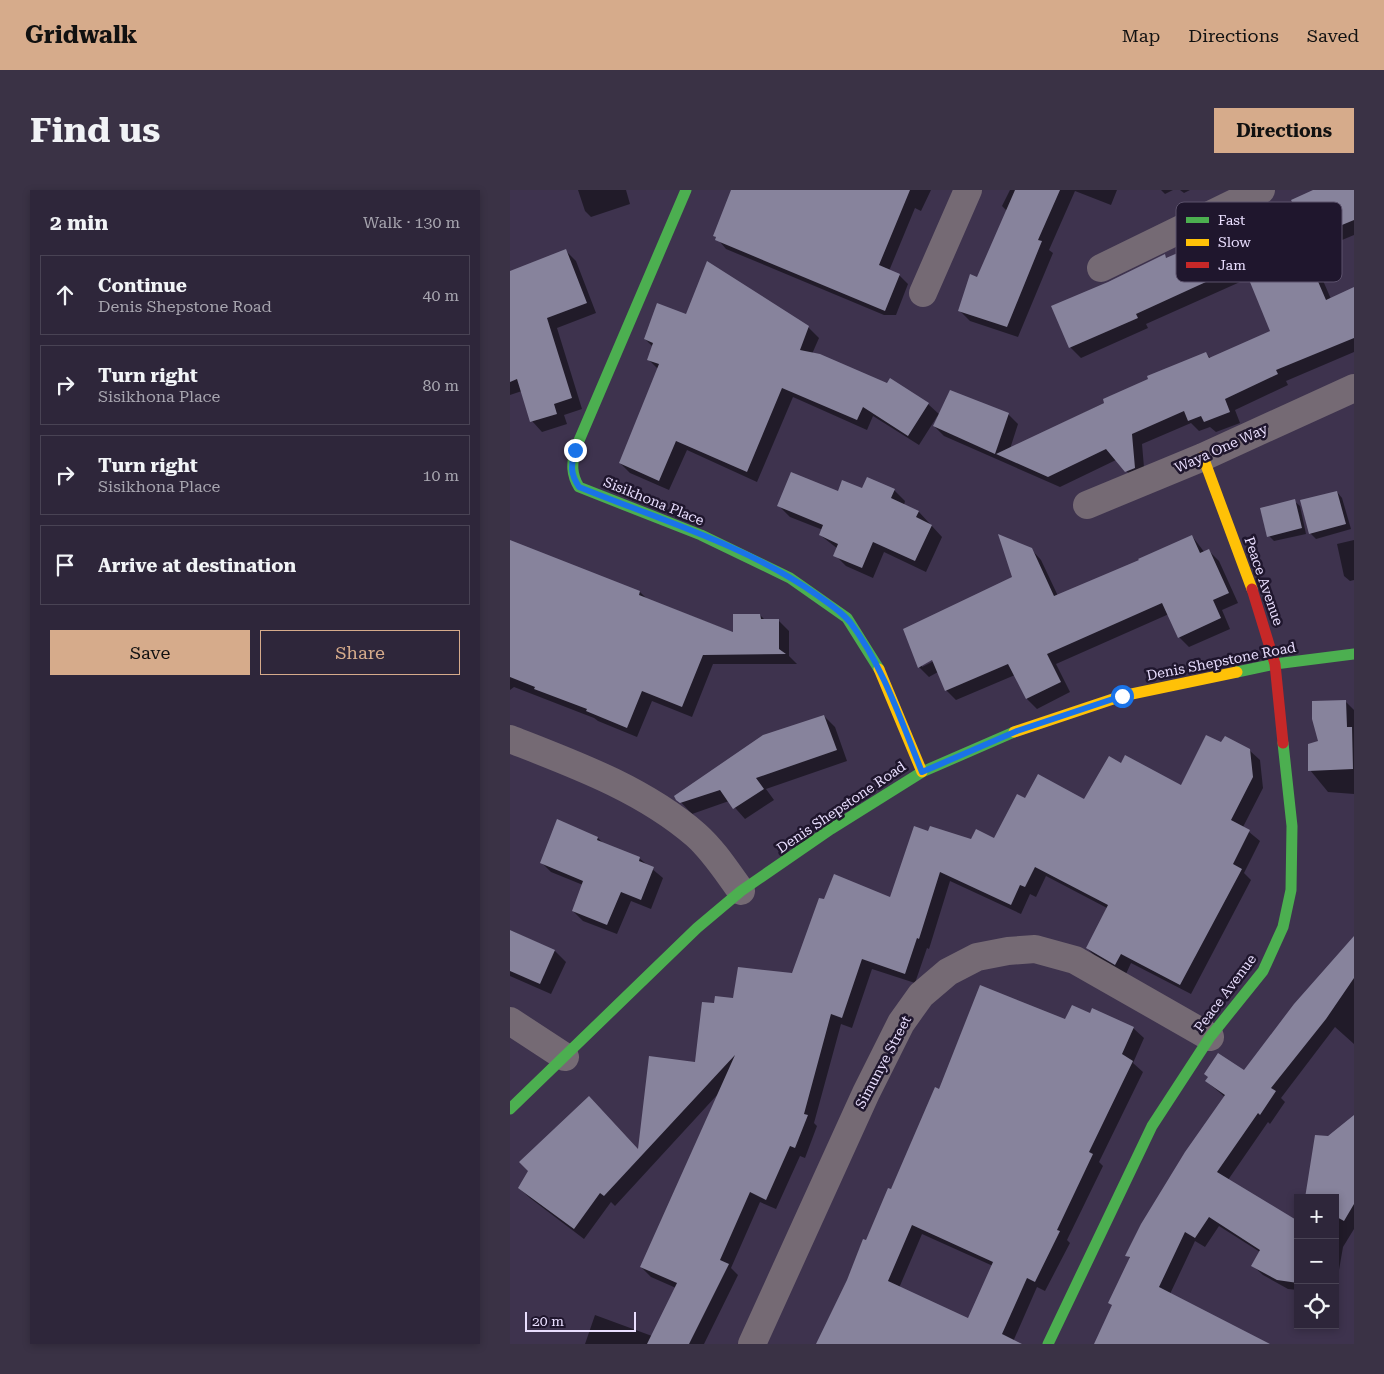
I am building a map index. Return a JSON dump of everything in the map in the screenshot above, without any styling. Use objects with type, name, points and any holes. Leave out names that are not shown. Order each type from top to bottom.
[{"type":"street","name":"Sisikhona Place","points":[[686,190],[575,450],[570,467],[572,477],[579,487],[741,552],[802,584],[848,619],[866,645],[881,674],[922,772]]},
{"type":"street","points":[[923,293],[968,190]]},
{"type":"street","points":[[1236,202],[1261,190]]},
{"type":"street","points":[[1101,268],[1176,231]]},
{"type":"street","name":"Waya One Way","points":[[1087,505],[1203,457],[1354,388]]},
{"type":"street","name":"Peace Avenue","points":[[1048,1344],[1152,1126],[1210,1037],[1263,971],[1283,927],[1291,890],[1292,826],[1275,664],[1254,596],[1203,457]]},
{"type":"street","name":"Denis Shepstone Road","points":[[510,1109],[697,928],[741,891],[831,829],[922,772],[1017,731],[1122,696],[1275,664],[1354,654]]},
{"type":"street","points":[[510,739],[588,770],[653,805],[696,835],[721,863],[741,891]]},
{"type":"street","name":"Simunye Street","points":[[752,1344],[866,1093],[901,1023],[921,995],[948,972],[977,957],[1008,951],[1035,949],[1075,960],[1210,1037]]},
{"type":"street","points":[[510,1021],[565,1057]]},
{"type":"building","points":[[731,190],[910,190],[879,265],[900,274],[885,311],[715,240],[716,237],[713,236]]},
{"type":"building","points":[[1015,190],[1060,190],[1038,240],[1042,241],[1007,327],[958,311],[970,274],[977,277]]},
{"type":"building","points":[[1313,190],[1354,190],[1354,220],[1342,225],[1342,202],[1292,202],[1291,200]]},
{"type":"building","points":[[566,249],[587,303],[547,318],[572,398],[554,404],[557,414],[530,422],[517,379],[510,382],[510,271]]},
{"type":"building","points":[[1165,254],[1166,258],[1176,254],[1176,282],[1206,282],[1136,314],[1138,318],[1069,348],[1051,306],[1108,282]]},
{"type":"building","points":[[707,261],[809,326],[800,350],[820,354],[887,383],[890,378],[929,403],[908,436],[863,407],[857,420],[782,388],[747,472],[676,441],[659,481],[619,463],[659,364],[647,360],[653,343],[644,339],[657,303],[686,314]]},
{"type":"building","points":[[1250,282],[1318,282],[1326,300],[1354,287],[1354,338],[1276,370],[1278,374],[1225,399],[1230,412],[1204,422],[1201,416],[1188,421],[1184,411],[1132,434],[1135,468],[1125,472],[1106,449],[1048,477],[996,454],[1104,403],[1103,399],[1148,379],[1147,376],[1206,352],[1209,358],[1270,331]]},
{"type":"building","points":[[950,390],[1009,413],[995,454],[933,426]]},
{"type":"building","points":[[791,472],[838,491],[842,480],[862,488],[867,477],[895,489],[891,498],[919,511],[916,517],[932,525],[915,561],[873,542],[862,568],[833,556],[838,544],[819,535],[823,525],[777,506]]},
{"type":"building","points":[[1337,491],[1346,524],[1309,534],[1300,500]]},
{"type":"building","points":[[1295,499],[1302,528],[1267,537],[1260,508]]},
{"type":"building","points":[[998,534],[1032,548],[1054,596],[1192,535],[1200,553],[1209,549],[1229,593],[1213,600],[1221,618],[1178,638],[1162,603],[1047,654],[1061,682],[1026,699],[1008,664],[945,691],[932,660],[918,668],[903,629],[1012,577]]},
{"type":"building","points":[[510,540],[640,591],[639,595],[733,632],[733,614],[760,614],[761,619],[779,619],[779,649],[786,654],[703,655],[682,707],[642,691],[627,728],[510,677]]},
{"type":"building","points":[[1346,700],[1347,727],[1352,727],[1353,769],[1308,771],[1308,744],[1318,741],[1312,719],[1312,701]]},
{"type":"building","points":[[824,715],[837,750],[756,778],[764,789],[733,809],[720,790],[680,803],[676,800],[674,796],[763,735]]},
{"type":"building","points":[[1206,735],[1221,742],[1225,736],[1250,749],[1253,777],[1231,820],[1250,830],[1233,864],[1242,869],[1180,985],[1121,954],[1115,965],[1086,948],[1108,905],[1035,867],[1025,887],[1020,885],[1011,905],[940,872],[919,939],[917,938],[905,974],[862,959],[842,1018],[831,1014],[804,1114],[808,1115],[795,1148],[790,1146],[766,1200],[750,1192],[720,1260],[729,1264],[689,1344],[647,1344],[677,1283],[640,1267],[735,1055],[604,1196],[600,1193],[574,1229],[518,1188],[528,1171],[519,1162],[589,1096],[638,1149],[649,1056],[695,1062],[702,1002],[714,1003],[715,996],[733,998],[738,967],[792,973],[819,898],[824,899],[834,874],[890,897],[914,826],[928,831],[930,826],[971,839],[976,829],[994,838],[1017,794],[1025,798],[1038,774],[1084,799],[1109,756],[1121,763],[1125,755],[1181,785]]},
{"type":"building","points":[[557,819],[598,837],[597,840],[640,857],[639,861],[654,867],[641,900],[621,892],[607,925],[572,911],[583,881],[540,863]]},
{"type":"building","points":[[510,930],[555,950],[540,984],[510,971]]},
{"type":"building","points":[[1354,936],[1354,978],[1326,1019],[1271,1088],[1276,1091],[1260,1115],[1258,1113],[1217,1172],[1294,1219],[1294,1282],[1277,1280],[1251,1266],[1260,1250],[1209,1217],[1195,1238],[1185,1232],[1159,1287],[1270,1344],[1094,1344],[1112,1305],[1108,1303],[1130,1257],[1125,1256],[1141,1224],[1185,1152],[1225,1095],[1205,1081],[1208,1077],[1204,1074],[1218,1053],[1244,1070],[1294,1004]]},
{"type":"building","points":[[980,985],[1065,1019],[1072,1005],[1090,1013],[1092,1008],[1134,1027],[1122,1054],[1133,1061],[1089,1152],[1093,1154],[1057,1230],[1060,1231],[1035,1282],[1027,1278],[1002,1334],[1022,1344],[816,1344],[847,1280],[863,1239],[866,1240],[888,1188],[891,1189],[935,1087],[939,1089]],"holes":[[[912,1225],[993,1262],[968,1318],[888,1281]]]},
{"type":"building","points":[[1354,1115],[1354,1204],[1344,1221],[1339,1218],[1339,1194],[1306,1194],[1315,1135],[1328,1136]]},
{"type":"traffic: fast","points":[[686,190],[575,450],[573,469],[576,482],[579,487],[701,535],[790,578],[847,618],[879,669]]},
{"type":"traffic: fast","points":[[1237,672],[1275,664],[1354,654]]},
{"type":"traffic: fast","points":[[510,1109],[697,928],[741,891],[831,829],[922,772],[1014,732]]},
{"type":"traffic: fast","points":[[1048,1344],[1152,1126],[1210,1037],[1263,971],[1283,927],[1291,890],[1292,826],[1283,743]]},
{"type":"traffic: slow","points":[[1203,457],[1252,589]]},
{"type":"traffic: slow","points":[[879,669],[922,772]]},
{"type":"traffic: slow","points":[[1014,732],[1122,696],[1237,672]]},
{"type":"traffic: jam","points":[[1252,589],[1275,664],[1283,743]]},
{"type":"route","points":[[575,450],[570,467],[572,477],[579,487],[741,552],[802,584],[848,619],[866,645],[881,674],[922,772],[1017,731],[1122,696]]}]
